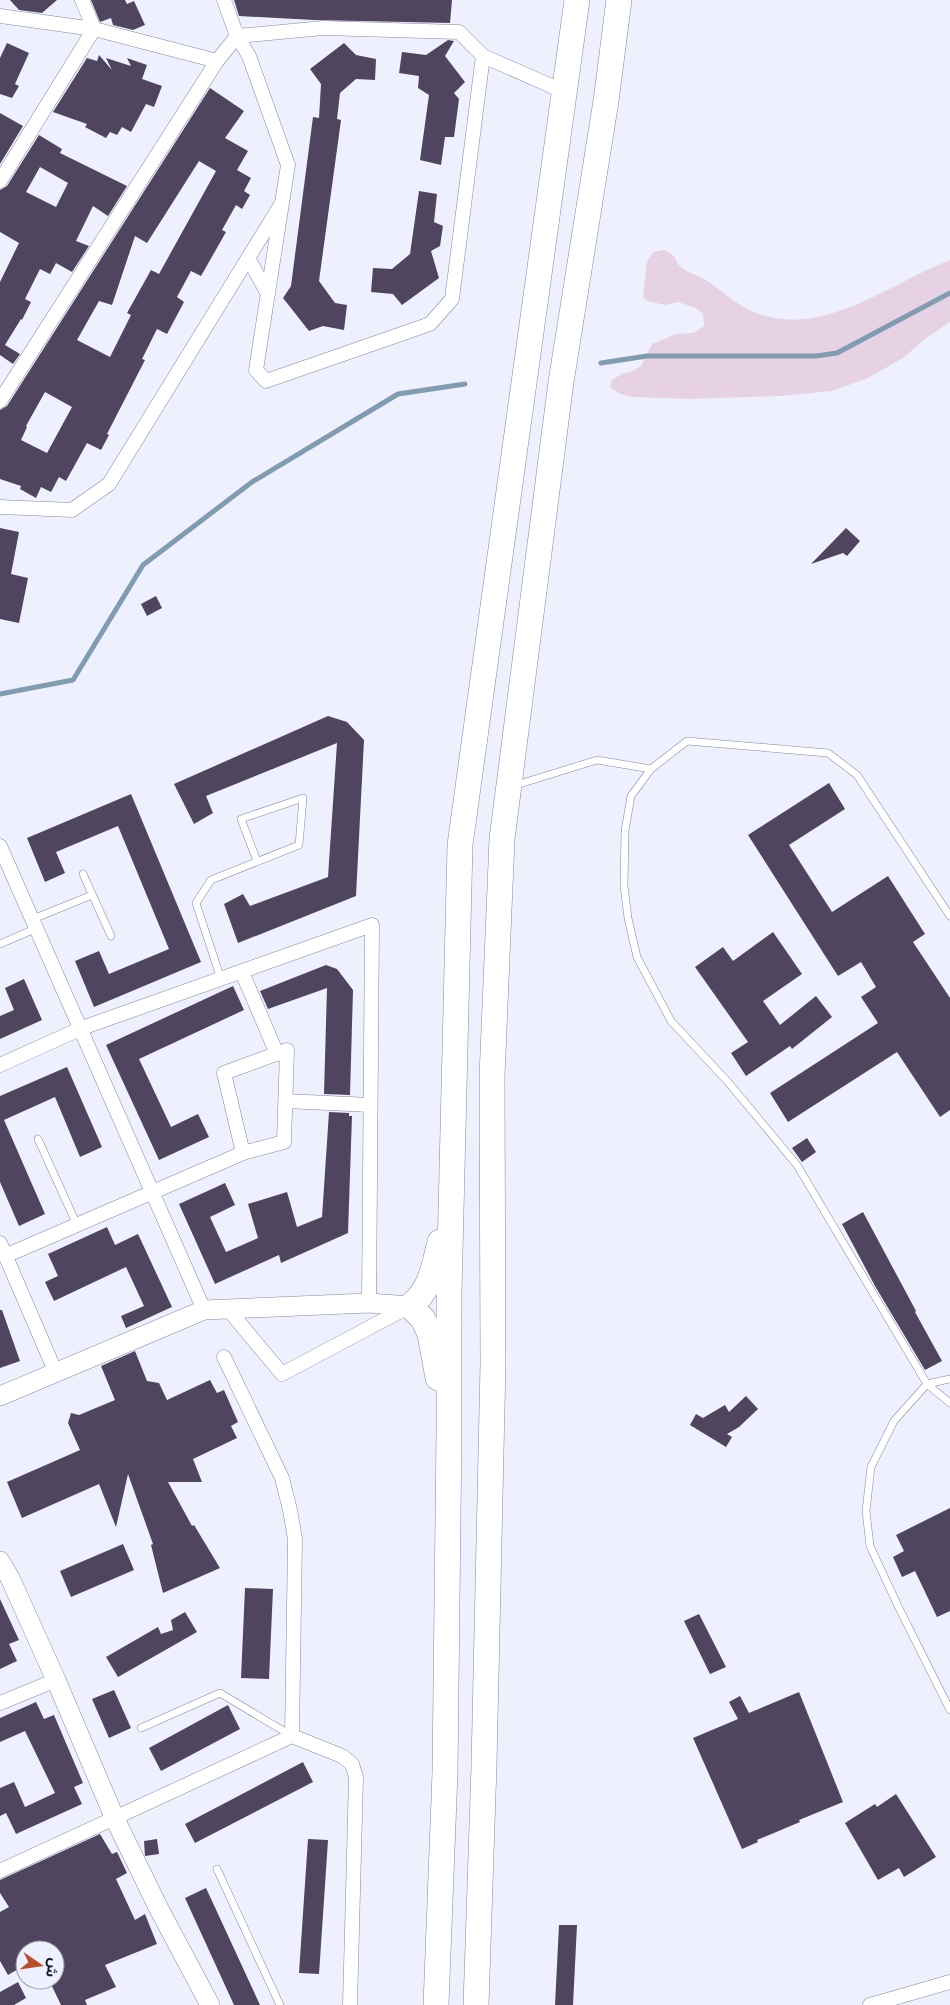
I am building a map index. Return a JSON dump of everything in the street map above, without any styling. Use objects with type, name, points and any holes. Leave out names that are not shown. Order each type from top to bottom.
[{"type":"highway","points":[[436,2005],[445,1772],[449,1293],[460,845],[520,399],[577,0]]},
{"type":"highway","points":[[476,2005],[484,1775],[493,1374],[492,1077],[502,840],[562,382],[606,101],[619,0]]},
{"type":"highway","points":[[449,1432],[430,1334],[423,1318],[410,1306],[419,1300],[431,1277],[452,1198]]},
{"type":"street","points":[[82,0],[94,29]]},
{"type":"street","points":[[224,0],[237,36],[248,56],[288,165],[256,370],[266,381],[430,324],[452,299],[483,56]]},
{"type":"street","points":[[0,16],[94,29],[217,61]]},
{"type":"street","points":[[0,401],[217,61],[237,36],[323,28],[459,32],[483,56],[565,92]]},
{"type":"street","points":[[0,180],[94,29]]},
{"type":"street","points":[[0,507],[72,510],[109,484],[282,203]]},
{"type":"street","points":[[248,258],[268,294]]},
{"type":"street","points":[[0,846],[82,1028],[204,1310]]},
{"type":"street","points":[[0,1065],[82,1028],[372,925],[369,1303]]},
{"type":"street","points":[[242,972],[277,1054]]},
{"type":"street","points":[[56,1373],[3,1250],[77,1225],[243,1153],[284,1142],[288,1050],[224,1073],[243,1153]]},
{"type":"street","points":[[286,1101],[370,1105]]},
{"type":"street","points":[[0,1396],[204,1310],[369,1303],[410,1306]]},
{"type":"street","points":[[227,1308],[282,1374],[410,1306]]},
{"type":"street","points":[[224,1357],[282,1478],[290,1510],[295,1539],[292,1736]]},
{"type":"street","points":[[0,1562],[10,1578],[56,1680],[115,1819],[158,1907],[210,2005]]},
{"type":"street","points":[[0,1703],[56,1680]]},
{"type":"street","points":[[0,1871],[292,1736],[342,1756],[352,1764],[356,1776],[350,2005]]},
{"type":"street","points":[[870,2005],[901,2001],[950,1982]]},
{"type":"lane","points":[[950,916],[857,775],[828,753],[687,740],[651,769],[632,796],[625,831],[624,886],[628,918],[637,957],[671,1022],[728,1082],[797,1164],[927,1384],[950,1403]]},
{"type":"lane","points":[[508,788],[597,760],[651,769]]},
{"type":"lane","points":[[221,979],[196,903],[211,880],[299,844],[303,798],[241,819],[257,861]]},
{"type":"lane","points":[[83,874],[111,936]]},
{"type":"lane","points":[[0,944],[35,923],[92,895]]},
{"type":"lane","points":[[38,1139],[77,1225]]},
{"type":"lane","points":[[950,1379],[927,1384],[894,1421],[872,1468],[866,1510],[870,1546],[950,1710]]},
{"type":"lane","points":[[141,1728],[220,1693],[292,1736]]},
{"type":"lane","points":[[217,1869],[280,2005]]},
{"type":"shaded area","points":[[664,250],[674,256],[678,264],[683,268],[706,280],[747,309],[773,318],[799,319],[825,315],[851,307],[950,260],[950,322],[926,338],[903,358],[868,378],[832,391],[780,396],[689,399],[634,397],[620,394],[610,387],[612,380],[623,373],[631,372],[641,366],[652,344],[676,334],[694,333],[704,326],[703,314],[696,308],[678,302],[665,305],[647,301],[643,297],[647,262],[653,252]]},
{"type":"building","points":[[10,0],[57,0],[42,13],[19,10]]},
{"type":"building","points":[[91,0],[125,0],[127,4],[134,1],[145,25],[133,30],[113,25],[111,18],[100,22]]},
{"type":"building","points":[[234,0],[452,0],[450,23],[314,20],[239,16]]},
{"type":"building","points":[[448,40],[454,41],[445,56],[465,82],[454,93],[459,99],[454,137],[445,137],[441,165],[420,160],[429,95],[418,88],[419,76],[399,73],[402,52],[426,55]]},
{"type":"building","points":[[7,43],[29,53],[15,84],[19,86],[12,98],[0,94],[0,58]]},
{"type":"building","points":[[344,43],[356,55],[376,59],[375,80],[356,79],[340,93],[337,119],[341,120],[319,281],[335,303],[347,305],[344,330],[323,326],[309,331],[283,298],[291,286],[313,117],[319,118],[321,84],[310,69]]},
{"type":"building","points":[[99,55],[112,70],[106,58],[131,66],[127,58],[147,65],[142,79],[162,86],[154,107],[146,104],[131,132],[122,127],[117,135],[110,132],[106,138],[85,127],[87,124],[53,112],[87,58],[97,61]]},
{"type":"building","points":[[210,88],[244,111],[225,138],[248,151],[237,170],[251,178],[244,191],[250,195],[242,209],[236,205],[222,230],[226,232],[201,276],[191,271],[177,297],[184,302],[167,334],[157,329],[142,359],[145,360],[107,434],[109,435],[101,450],[87,443],[66,481],[59,477],[51,492],[41,487],[36,498],[20,489],[21,486],[0,479],[0,410],[7,406]],"holes":[[[199,161],[216,171],[159,274],[151,270],[127,313],[131,315],[110,357],[77,340],[99,301],[112,305],[135,236],[147,243]],[[45,392],[72,407],[47,453],[21,440],[26,426]]]},
{"type":"building","points":[[0,113],[23,126],[0,164]]},
{"type":"building","points":[[39,135],[62,149],[60,153],[127,186],[108,216],[93,206],[76,241],[89,246],[72,272],[56,263],[50,274],[40,269],[25,299],[31,302],[22,320],[5,345],[20,354],[13,364],[0,355],[0,282],[19,243],[0,232],[0,190],[7,186]],"holes":[[[40,167],[68,183],[56,207],[26,192]]]},
{"type":"building","points":[[419,191],[437,194],[434,222],[443,226],[440,246],[431,251],[439,278],[402,305],[393,294],[371,292],[373,268],[392,269],[410,254]]},
{"type":"building","points":[[0,528],[19,532],[11,574],[28,578],[19,623],[0,619]]},
{"type":"building","points":[[846,528],[860,541],[847,556],[843,553],[811,564]]},
{"type":"building","points":[[156,596],[162,608],[147,616],[141,604]]},
{"type":"building","points":[[328,716],[347,722],[364,740],[356,896],[238,943],[224,904],[243,894],[250,906],[328,877],[337,743],[206,796],[213,813],[194,824],[174,784]]},
{"type":"building","points":[[829,783],[845,809],[789,845],[832,912],[888,876],[925,934],[913,942],[950,998],[950,1110],[940,1117],[897,1052],[788,1122],[770,1093],[878,1023],[861,997],[876,987],[861,962],[838,976],[748,835]]},
{"type":"building","points":[[131,794],[201,962],[94,1007],[75,961],[99,951],[109,974],[169,949],[118,826],[56,852],[65,873],[45,882],[27,838]]},
{"type":"building","points":[[773,932],[802,974],[763,1001],[780,1025],[816,996],[832,1017],[792,1049],[790,1046],[746,1076],[731,1053],[748,1042],[695,967],[723,947],[733,961]]},
{"type":"building","points":[[326,965],[337,969],[353,990],[350,1095],[324,1094],[327,988],[268,1009],[260,991]]},
{"type":"building","points":[[24,979],[42,1020],[0,1039],[0,1016],[14,1010],[5,988]]},
{"type":"building","points":[[233,986],[244,1010],[139,1059],[171,1127],[198,1114],[209,1137],[159,1160],[106,1045]]},
{"type":"building","points":[[67,1067],[102,1147],[80,1157],[55,1097],[4,1120],[45,1214],[19,1226],[0,1182],[0,1096]]},
{"type":"building","points":[[329,1112],[349,1113],[349,1116],[352,1116],[348,1233],[281,1263],[279,1255],[215,1284],[179,1204],[225,1183],[235,1205],[210,1217],[226,1252],[258,1238],[248,1204],[287,1192],[297,1227],[322,1217]]},
{"type":"building","points":[[807,1138],[816,1152],[802,1162],[792,1148]]},
{"type":"building","points":[[863,1212],[942,1361],[925,1370],[875,1286],[842,1224]]},
{"type":"building","points":[[107,1227],[115,1245],[138,1234],[172,1307],[126,1328],[121,1316],[144,1306],[126,1267],[54,1301],[45,1282],[58,1276],[48,1254]]},
{"type":"building","points":[[0,1310],[2,1310],[20,1361],[0,1368]]},
{"type":"building","points":[[135,1351],[147,1381],[159,1383],[167,1400],[210,1380],[217,1393],[224,1390],[238,1422],[231,1426],[237,1438],[193,1459],[202,1482],[168,1482],[192,1526],[194,1525],[220,1568],[163,1593],[151,1545],[153,1544],[128,1474],[116,1527],[99,1484],[22,1518],[7,1482],[80,1450],[68,1423],[71,1413],[79,1415],[115,1400],[101,1366]]},
{"type":"building","points":[[746,1396],[758,1409],[739,1427],[727,1434],[732,1437],[726,1447],[690,1425],[696,1414],[703,1418],[725,1405],[729,1412]]},
{"type":"building","points":[[950,1508],[950,1611],[937,1617],[915,1571],[902,1577],[893,1557],[904,1551],[896,1535]]},
{"type":"building","points":[[123,1544],[134,1570],[71,1597],[60,1571]]},
{"type":"building","points":[[245,1588],[273,1589],[269,1679],[241,1678]]},
{"type":"building","points":[[0,1599],[19,1640],[9,1644],[17,1661],[0,1669]]},
{"type":"building","points":[[185,1612],[197,1632],[118,1677],[106,1657],[158,1627],[161,1634],[173,1630],[171,1620]]},
{"type":"building","points":[[699,1614],[726,1667],[710,1674],[684,1621]]},
{"type":"building","points":[[114,1690],[131,1728],[109,1738],[92,1699]]},
{"type":"building","points":[[799,1692],[843,1802],[799,1820],[800,1822],[757,1840],[758,1842],[742,1849],[693,1738],[738,1719],[729,1702],[740,1696],[749,1713]]},
{"type":"building","points":[[36,1702],[44,1719],[54,1715],[83,1783],[74,1787],[82,1804],[16,1834],[6,1813],[0,1816],[0,1788],[14,1782],[25,1807],[55,1793],[25,1731],[0,1742],[0,1718]]},
{"type":"building","points":[[228,1705],[240,1729],[161,1771],[149,1748]]},
{"type":"building","points":[[303,1762],[313,1782],[195,1843],[185,1824]]},
{"type":"building","points":[[896,1794],[936,1857],[904,1877],[899,1868],[878,1880],[845,1823],[875,1804],[877,1807]]},
{"type":"building","points":[[100,1834],[112,1854],[117,1852],[127,1873],[116,1879],[135,1920],[145,1914],[157,1944],[105,1965],[116,1987],[85,2000],[87,2005],[61,2005],[54,1990],[65,1990],[65,1940],[15,1940],[15,1971],[8,1975],[0,1961],[0,1912],[9,1907],[0,1893],[0,1880]]},
{"type":"building","points":[[157,1839],[159,1854],[145,1856],[144,1841]]},
{"type":"building","points":[[308,1839],[328,1840],[319,1974],[299,1973]]},
{"type":"building","points":[[206,1888],[260,2005],[234,2005],[185,1898]]},
{"type":"building","points":[[559,1925],[577,1925],[573,2005],[555,2005]]},
{"type":"building","points":[[15,1984],[15,1990],[22,1990],[26,1998],[14,2005],[0,2005],[0,1992]]},
{"type":"waterway","points":[[601,363],[647,356],[816,356],[837,353],[950,293]]},
{"type":"waterway","points":[[0,694],[73,680],[143,565],[252,482],[398,394],[465,384]]}]
